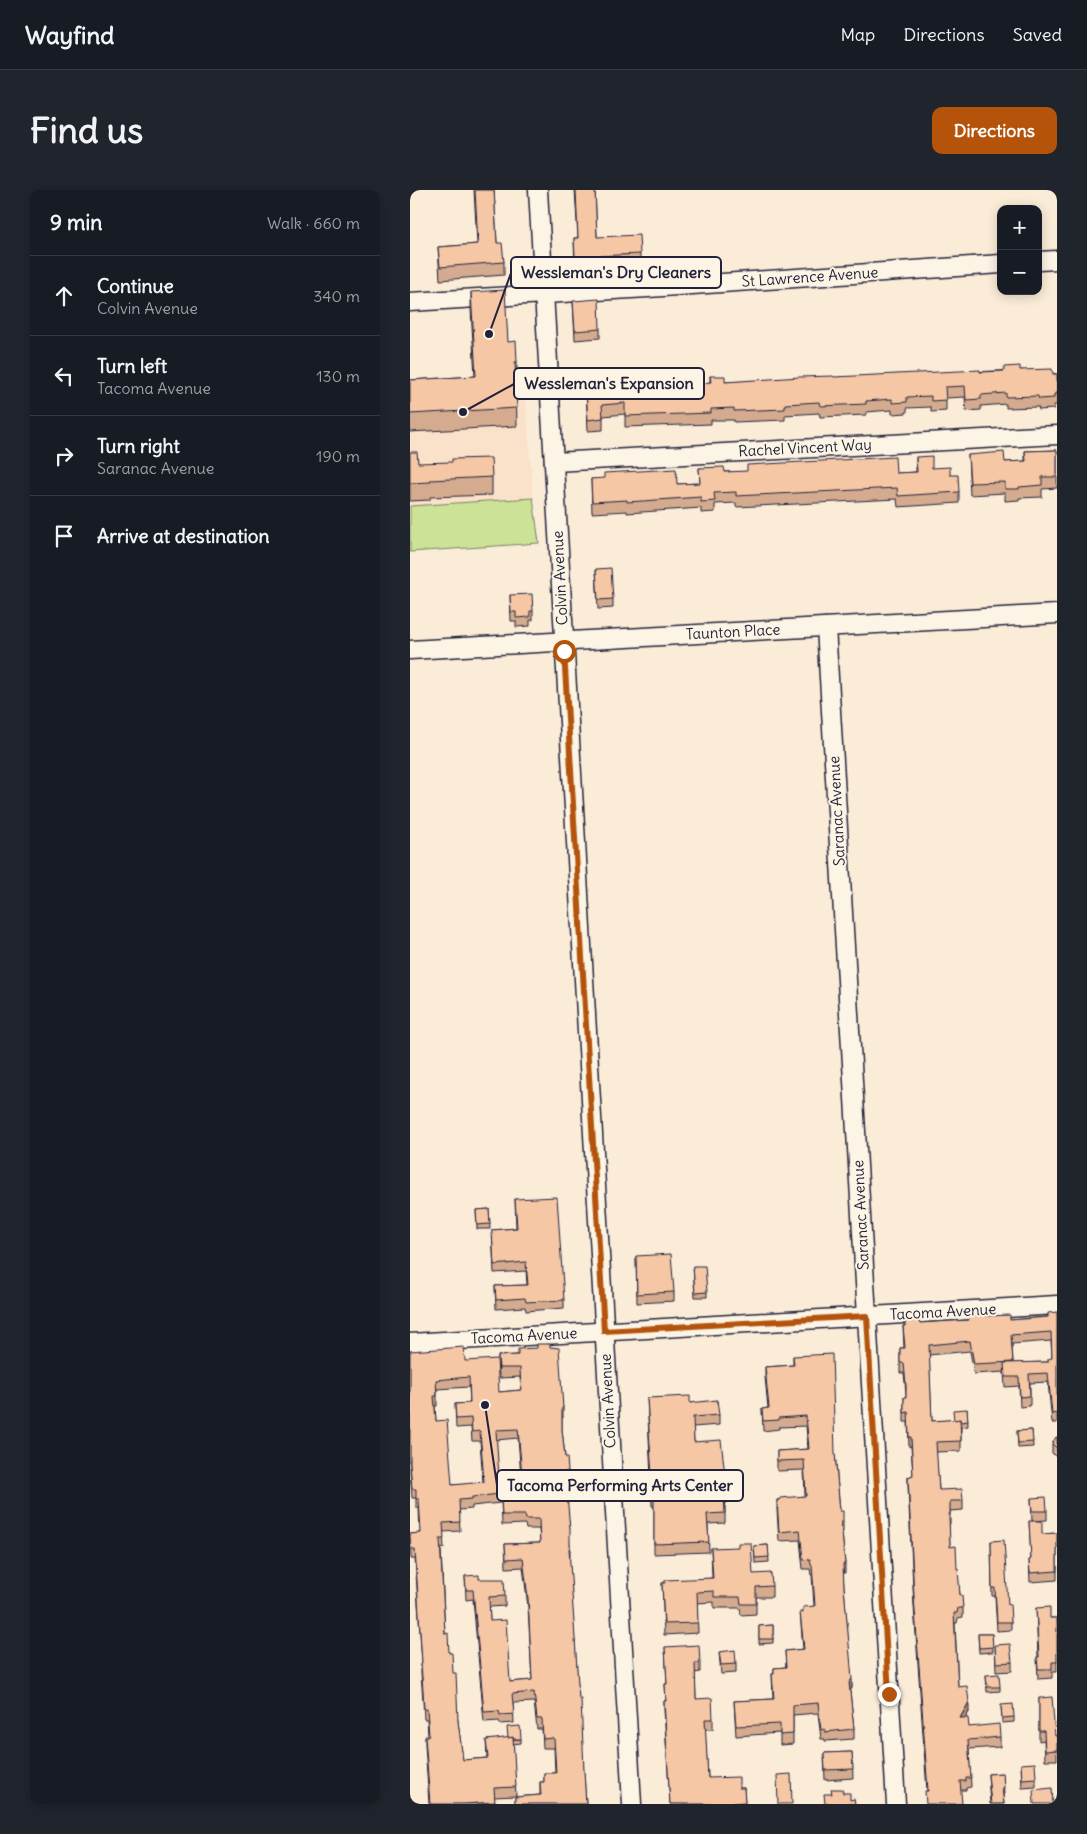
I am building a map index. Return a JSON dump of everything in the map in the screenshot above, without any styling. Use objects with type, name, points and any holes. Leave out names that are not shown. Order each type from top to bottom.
[{"type":"street","name":"Colvin Avenue","points":[[538,190],[632,1804]]},
{"type":"street","points":[[1042,261],[1057,260]]},
{"type":"street","name":"St Lawrence Avenue","points":[[410,302],[997,264]]},
{"type":"street","name":"Rachel Vincent Way","points":[[554,462],[1057,435]]},
{"type":"street","name":"Taunton Place","points":[[410,650],[1057,614]]},
{"type":"street","name":"Saranac Avenue","points":[[826,627],[896,1804]]},
{"type":"street","name":"Tacoma Avenue","points":[[410,1343],[1057,1305]]},
{"type":"shaded area","points":[[525,386],[533,498],[410,506],[410,391]]},
{"type":"green space","points":[[533,498],[539,543],[410,552],[410,506]]},
{"type":"building","points":[[475,190],[494,190],[497,243],[502,243],[504,262],[440,267],[438,247],[478,244]]},
{"type":"building","points":[[576,190],[595,190],[597,237],[639,235],[640,254],[575,257],[574,238],[578,238]]},
{"type":"building","points":[[505,290],[508,342],[516,341],[517,408],[410,414],[410,380],[476,376],[471,292]]},
{"type":"building","points":[[599,299],[600,329],[575,331],[573,301]]},
{"type":"building","points":[[1020,366],[1020,370],[1052,369],[1053,374],[1057,374],[1057,394],[1054,394],[1054,398],[1039,399],[1038,396],[1006,397],[1006,393],[981,395],[981,399],[966,400],[965,386],[945,387],[946,400],[931,401],[931,396],[907,397],[907,402],[892,403],[892,399],[866,401],[866,404],[820,406],[819,402],[785,404],[785,409],[734,411],[734,408],[711,409],[711,413],[625,416],[625,403],[602,405],[603,418],[588,420],[586,391],[614,388],[614,390],[693,387],[693,384],[711,382],[710,376],[725,376],[725,382],[800,377],[980,370],[980,372],[1004,371],[1004,367]]},
{"type":"building","points":[[1057,450],[1057,477],[1042,477],[1042,485],[1019,487],[1019,489],[1005,489],[1005,482],[970,483],[968,455],[1004,452],[1005,462],[1026,461],[1025,451]]},
{"type":"building","points":[[410,452],[417,452],[418,463],[452,462],[452,459],[491,458],[492,477],[430,480],[430,482],[410,483]]},
{"type":"building","points":[[932,456],[932,468],[950,467],[950,475],[958,475],[959,492],[898,496],[897,488],[736,496],[736,492],[714,493],[715,501],[701,502],[701,497],[627,502],[627,500],[592,502],[591,479],[604,478],[604,473],[676,469],[677,484],[700,483],[699,468],[724,467],[725,472],[747,471],[747,465],[895,457],[896,473],[917,472],[916,457]]},
{"type":"building","points":[[611,568],[613,599],[598,600],[596,569]]},
{"type":"building","points":[[532,594],[533,611],[530,611],[530,617],[516,618],[516,612],[511,612],[510,595]]},
{"type":"building","points":[[557,1197],[564,1300],[526,1302],[525,1298],[496,1300],[495,1286],[528,1285],[526,1262],[494,1265],[492,1230],[517,1228],[515,1199]]},
{"type":"building","points":[[489,1209],[490,1224],[477,1225],[476,1210]]},
{"type":"building","points":[[671,1254],[674,1292],[637,1294],[636,1256]]},
{"type":"building","points":[[693,1266],[705,1266],[707,1292],[695,1293]]},
{"type":"building","points":[[1057,1312],[1057,1413],[1052,1414],[1048,1373],[1029,1374],[1030,1396],[1020,1397],[1019,1377],[1005,1377],[1004,1363],[1048,1362],[1048,1359],[1052,1358],[1051,1332],[1011,1335],[1013,1362],[974,1364],[970,1341],[929,1345],[932,1421],[960,1419],[961,1441],[936,1442],[939,1490],[962,1489],[963,1501],[950,1501],[949,1514],[950,1547],[956,1546],[957,1569],[963,1608],[958,1608],[957,1613],[954,1613],[958,1687],[967,1686],[969,1702],[960,1718],[968,1718],[969,1727],[999,1724],[1000,1737],[968,1740],[971,1778],[966,1778],[966,1781],[960,1781],[962,1804],[926,1804],[925,1791],[928,1791],[914,1597],[908,1477],[913,1475],[911,1437],[909,1437],[908,1412],[904,1413],[906,1386],[904,1363],[900,1363],[900,1348],[905,1348],[903,1326],[905,1326],[905,1321],[919,1320],[919,1323],[969,1320],[968,1316],[987,1315],[1010,1315],[1010,1320],[1048,1317],[1048,1313]]},
{"type":"building","points":[[537,1344],[550,1344],[550,1347],[559,1348],[563,1408],[562,1430],[568,1471],[565,1472],[570,1529],[569,1548],[579,1699],[581,1699],[586,1804],[515,1804],[515,1797],[541,1795],[540,1782],[544,1782],[544,1773],[556,1773],[554,1738],[543,1739],[542,1719],[537,1719],[534,1692],[512,1694],[514,1714],[500,1715],[499,1711],[484,1712],[473,1590],[466,1590],[465,1576],[479,1575],[479,1579],[504,1579],[505,1596],[489,1597],[490,1621],[506,1620],[510,1682],[532,1680],[528,1598],[523,1558],[506,1559],[505,1544],[540,1543],[539,1519],[526,1519],[525,1515],[502,1515],[501,1498],[522,1497],[521,1490],[523,1488],[518,1429],[496,1430],[500,1494],[459,1500],[460,1522],[443,1523],[444,1539],[440,1539],[445,1634],[448,1633],[453,1673],[456,1673],[458,1721],[463,1760],[488,1758],[486,1740],[513,1737],[516,1787],[494,1788],[495,1802],[430,1804],[425,1736],[429,1736],[427,1709],[424,1709],[415,1549],[411,1549],[410,1534],[421,1533],[419,1499],[416,1499],[416,1489],[412,1489],[410,1463],[410,1351],[464,1347],[465,1361],[497,1359],[499,1392],[521,1390],[520,1368],[499,1368],[498,1356],[518,1355],[518,1349],[537,1348]],"holes":[[[469,1377],[470,1403],[455,1404],[456,1419],[471,1418],[472,1432],[480,1431],[484,1482],[452,1485],[447,1420],[436,1421],[434,1396],[437,1396],[436,1380]]]},
{"type":"building","points":[[832,1354],[835,1453],[840,1511],[843,1511],[843,1522],[841,1522],[845,1564],[843,1564],[844,1587],[852,1679],[849,1682],[854,1729],[825,1732],[825,1729],[821,1730],[818,1703],[793,1705],[793,1734],[780,1735],[780,1724],[736,1726],[734,1701],[774,1699],[772,1674],[774,1674],[774,1668],[786,1667],[785,1651],[804,1649],[800,1612],[803,1612],[803,1607],[815,1606],[812,1565],[810,1559],[803,1560],[800,1530],[779,1532],[777,1500],[780,1500],[780,1498],[806,1496],[804,1460],[777,1461],[777,1451],[809,1449],[806,1416],[763,1421],[762,1409],[769,1408],[765,1367],[794,1365],[793,1356]]},
{"type":"building","points":[[690,1396],[690,1403],[717,1400],[719,1415],[693,1417],[694,1442],[721,1440],[727,1493],[724,1493],[725,1513],[707,1514],[709,1542],[654,1544],[654,1496],[652,1496],[647,1398]]},
{"type":"building","points":[[967,1409],[968,1421],[954,1420],[953,1410]]},
{"type":"building","points":[[1032,1430],[1033,1442],[1018,1443],[1017,1431]]},
{"type":"building","points":[[1057,1437],[1057,1448],[1052,1444]]},
{"type":"building","points":[[1046,1497],[1047,1511],[1032,1511],[1031,1498]]},
{"type":"building","points":[[1029,1521],[1042,1521],[1042,1534],[1057,1533],[1057,1571],[1030,1573]]},
{"type":"building","points":[[1004,1540],[1008,1605],[1010,1604],[1011,1622],[997,1622],[995,1588],[992,1588],[991,1541]]},
{"type":"building","points":[[738,1543],[751,1543],[753,1574],[771,1573],[772,1586],[756,1587],[756,1604],[741,1604],[740,1597],[714,1597],[714,1591],[697,1592],[698,1623],[664,1624],[662,1583],[665,1583],[665,1580],[713,1578],[711,1548],[738,1547]]},
{"type":"building","points":[[768,1545],[769,1557],[755,1558],[754,1546]]},
{"type":"building","points":[[1050,1607],[1050,1618],[1057,1618],[1057,1662],[1052,1662],[1052,1669],[1038,1669],[1036,1608]]},
{"type":"building","points":[[773,1625],[773,1639],[759,1639],[759,1626]]},
{"type":"building","points":[[978,1634],[992,1634],[993,1647],[979,1648]]},
{"type":"building","points":[[1010,1644],[1012,1662],[996,1663],[995,1645]]},
{"type":"building","points":[[699,1645],[700,1663],[695,1663],[696,1699],[712,1698],[713,1719],[705,1719],[708,1778],[739,1777],[739,1788],[744,1788],[745,1802],[670,1804],[664,1701],[666,1701],[665,1684],[667,1684],[665,1647]]},
{"type":"building","points":[[735,1650],[736,1664],[721,1665],[719,1652]]},
{"type":"building","points":[[999,1674],[1000,1687],[987,1687],[986,1675]]},
{"type":"building","points":[[1052,1697],[1057,1750],[1045,1751],[1044,1731],[1039,1731],[1039,1698]]},
{"type":"building","points":[[1013,1704],[1014,1717],[1002,1718],[1001,1705]]},
{"type":"building","points":[[520,1726],[521,1739],[508,1738],[507,1727]]},
{"type":"building","points":[[852,1752],[853,1769],[825,1770],[824,1753]]},
{"type":"building","points":[[1035,1763],[1036,1778],[1022,1779],[1021,1764]]},
{"type":"building","points":[[1003,1773],[1004,1804],[991,1804],[988,1774]]},
{"type":"building","points":[[791,1774],[792,1804],[778,1804],[777,1775]]},
{"type":"building","points":[[1052,1788],[1053,1804],[1034,1804],[1033,1790]]},
{"type":"building","points":[[831,1789],[842,1789],[843,1793],[850,1793],[850,1800],[854,1799],[855,1804],[825,1804],[824,1794],[832,1794]]},
{"type":"place","name":"Wessleman's Dry Cleaners","points":[[489,334]]},
{"type":"place","name":"Wessleman's Expansion","points":[[463,412]]},
{"type":"place","name":"Tacoma Performing Arts Center","points":[[485,1405]]},
{"type":"route","points":[[564,651],[604,1331],[867,1316],[889,1694]]}]
